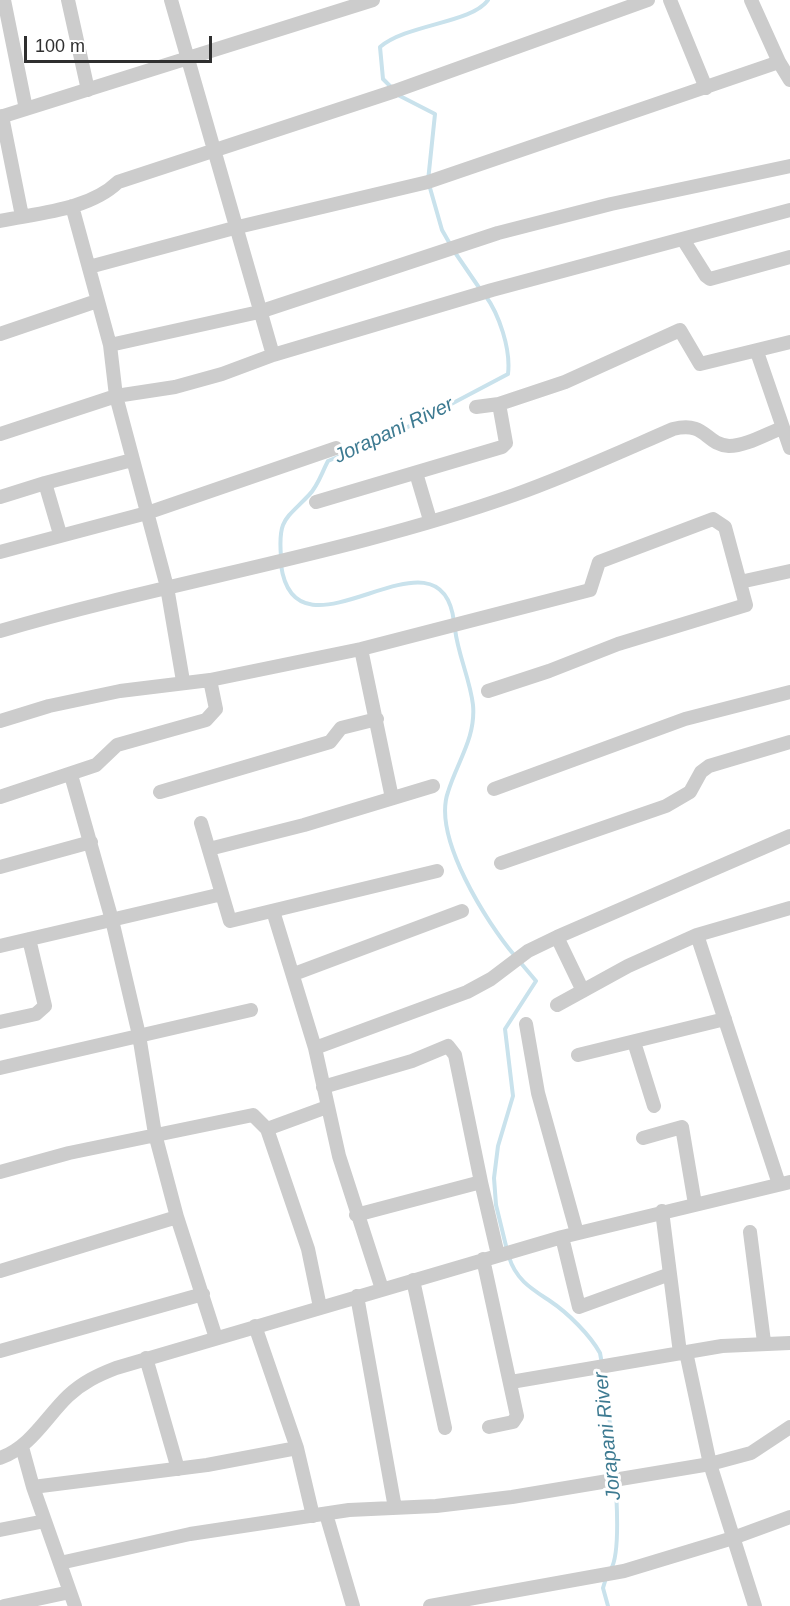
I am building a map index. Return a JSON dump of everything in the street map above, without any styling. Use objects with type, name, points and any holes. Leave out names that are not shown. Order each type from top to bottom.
[{"type":"street","points":[[4,0],[5,33],[26,109]]},
{"type":"street","points":[[68,0],[88,90]]},
{"type":"street","points":[[171,0],[273,355]]},
{"type":"street","points":[[22,216],[6,165],[1,116],[372,0]]},
{"type":"street","points":[[0,221],[72,206],[106,193],[118,182],[395,91],[648,0]]},
{"type":"street","points":[[670,0],[706,88]]},
{"type":"street","points":[[751,0],[779,62],[789,76]]},
{"type":"street","points":[[89,267],[238,227],[428,182],[779,62]]},
{"type":"street","points":[[110,345],[259,312],[479,240],[611,204],[790,166]]},
{"type":"street","points":[[72,206],[110,345],[116,396],[167,587],[183,681]]},
{"type":"street","points":[[0,434],[116,396],[175,387],[222,374],[273,355],[492,290],[684,241],[790,210]]},
{"type":"street","points":[[684,241],[705,276],[710,279],[790,257]]},
{"type":"street","points":[[0,334],[97,302]]},
{"type":"street","points":[[476,407],[499,404],[565,382],[680,330],[700,364],[758,352],[790,342]]},
{"type":"street","points":[[0,631],[167,587],[302,555],[430,520],[512,495],[673,429],[687,426],[698,428],[718,443],[728,446],[787,439],[758,352]]},
{"type":"street","points":[[316,502],[502,447],[506,443],[506,436],[499,404]]},
{"type":"street","points":[[0,552],[60,534],[147,513],[336,448]]},
{"type":"street","points":[[0,497],[132,460]]},
{"type":"street","points":[[416,473],[430,520]]},
{"type":"street","points":[[45,483],[60,534]]},
{"type":"street","points":[[0,721],[49,706],[183,681],[210,680],[361,648],[590,590],[599,562],[713,519],[725,527],[746,605],[618,644],[549,671],[488,691]]},
{"type":"street","points":[[740,582],[790,571]]},
{"type":"street","points":[[361,648],[392,798]]},
{"type":"street","points":[[0,797],[96,765],[117,746],[206,720],[213,716],[216,702],[210,680]]},
{"type":"street","points":[[494,789],[685,719],[790,692]]},
{"type":"street","points":[[160,792],[330,742],[340,728],[377,719]]},
{"type":"street","points":[[501,863],[666,806],[690,792],[701,771],[709,766],[790,742]]},
{"type":"street","points":[[71,775],[91,843],[139,1035],[155,1134],[177,1217],[216,1338]]},
{"type":"street","points":[[209,849],[433,786]]},
{"type":"street","points":[[201,823],[230,921],[437,872]]},
{"type":"street","points":[[315,1048],[467,992],[510,966],[528,951],[790,836]]},
{"type":"street","points":[[0,867],[91,843]]},
{"type":"street","points":[[0,946],[222,894]]},
{"type":"street","points":[[557,1005],[697,935],[790,908]]},
{"type":"street","points":[[273,911],[315,1048],[327,1107],[356,1215],[382,1289]]},
{"type":"street","points":[[294,975],[462,911]]},
{"type":"street","points":[[0,1458],[22,1447],[68,1396],[90,1378],[146,1358],[562,1237],[785,1183],[697,935]]},
{"type":"street","points":[[557,937],[583,991]]},
{"type":"street","points":[[0,1022],[36,1014],[45,1006],[29,939]]},
{"type":"street","points":[[0,1068],[251,1010]]},
{"type":"street","points":[[578,1055],[725,1019]]},
{"type":"street","points":[[526,1024],[538,1093],[577,1233]]},
{"type":"street","points":[[634,1042],[654,1106]]},
{"type":"street","points":[[323,1087],[412,1061],[448,1046],[455,1055],[481,1182],[500,1254]]},
{"type":"street","points":[[267,1129],[327,1107]]},
{"type":"street","points":[[0,1172],[155,1134],[253,1115],[267,1129],[308,1249],[320,1307]]},
{"type":"street","points":[[643,1138],[682,1127],[695,1204]]},
{"type":"street","points":[[356,1215],[481,1182]]},
{"type":"street","points":[[662,1211],[683,1353],[710,1464],[755,1606]]},
{"type":"street","points":[[0,1271],[177,1217]]},
{"type":"street","points":[[750,1232],[764,1342]]},
{"type":"street","points":[[562,1237],[579,1307],[670,1274]]},
{"type":"street","points":[[483,1259],[511,1382],[516,1419],[489,1427]]},
{"type":"street","points":[[413,1280],[445,1428]]},
{"type":"street","points":[[0,1351],[203,1294]]},
{"type":"street","points":[[357,1296],[396,1508]]},
{"type":"street","points":[[255,1326],[353,1606]]},
{"type":"street","points":[[511,1382],[683,1353],[764,1342],[790,1343]]},
{"type":"street","points":[[146,1358],[178,1469]]},
{"type":"street","points":[[60,1563],[190,1534],[320,1515],[512,1497],[710,1464],[751,1454],[790,1427]]},
{"type":"street","points":[[22,1447],[33,1487],[75,1606]]},
{"type":"street","points":[[33,1487],[103,1476],[178,1469],[297,1448]]},
{"type":"street","points":[[430,1606],[608,1575],[733,1538],[790,1517]]},
{"type":"street","points":[[0,1530],[45,1521]]},
{"type":"street","points":[[4,1606],[70,1592]]},
{"type":"waterway","name":"Jorapani River","points":[[393,89],[383,79],[380,47],[406,33],[468,14],[480,8],[488,0]]},
{"type":"waterway","name":"Jorapani River","points":[[398,95],[435,114],[428,181],[442,230],[450,244]]},
{"type":"waterway","name":"Jorapani River","points":[[454,251],[480,289]]},
{"type":"waterway","name":"Jorapani River","points":[[281,557],[282,527],[312,491],[328,461],[402,430],[508,374],[508,354],[503,332],[485,295]]},
{"type":"waterway","name":"Jorapani River","points":[[281,565],[292,594],[313,605],[339,602],[398,585],[424,583],[443,593],[454,622]]},
{"type":"waterway","name":"Jorapani River","points":[[455,629],[471,695],[473,717],[469,739],[448,792],[445,811],[448,832],[455,855],[477,901],[490,923],[515,956]]},
{"type":"waterway","name":"Jorapani River","points":[[507,1250],[496,1205],[494,1178],[498,1146],[513,1096],[505,1029],[536,981],[520,962]]},
{"type":"waterway","name":"Jorapani River","points":[[509,1257],[520,1278],[571,1318],[585,1332],[600,1353],[611,1430],[616,1498],[617,1529],[611,1569]]},
{"type":"waterway","name":"Jorapani River","points":[[606,1578],[603,1588],[608,1606]]}]
